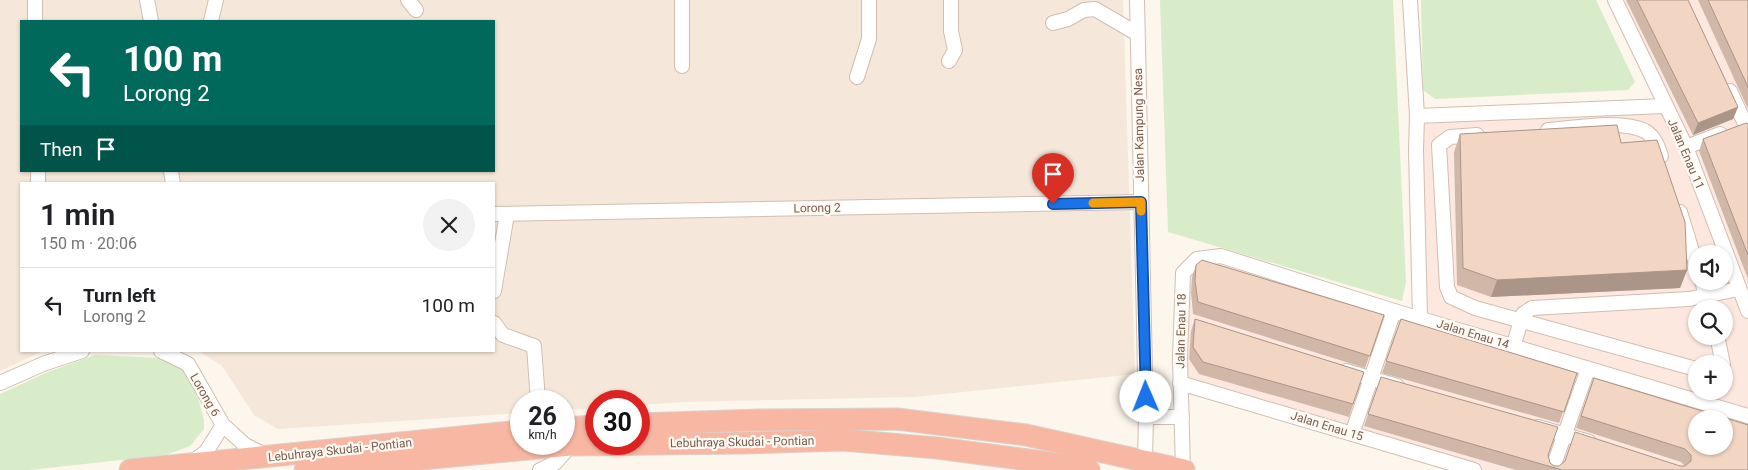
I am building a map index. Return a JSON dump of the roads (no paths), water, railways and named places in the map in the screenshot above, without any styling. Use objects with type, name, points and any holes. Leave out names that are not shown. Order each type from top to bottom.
[{"type":"highway","name":"Lebuhraya Skudai - Pontian","points":[[650,424],[759,420],[897,419],[1026,435],[1184,470]]},
{"type":"highway","name":"Lebuhraya Skudai - Pontian","points":[[130,470],[510,432]]},
{"type":"highway","name":"Lebuhraya Skudai - Pontian","points":[[575,437],[746,443],[843,440],[937,448],[1066,465],[1089,470]]},
{"type":"highway","name":"Lebuhraya Skudai - Pontian","points":[[305,470],[510,444]]},
{"type":"street","points":[[34,0],[35,20]]},
{"type":"street","points":[[148,0],[151,20]]},
{"type":"street","points":[[211,20],[216,0]]},
{"type":"street","points":[[682,0],[682,66]]},
{"type":"street","points":[[857,77],[870,39],[869,0]]},
{"type":"street","points":[[949,60],[955,50],[951,31],[951,0]]},
{"type":"street","name":"Jalan Kampung Nesa","points":[[1136,0],[1146,417],[1145,460]]},
{"type":"street","points":[[1410,0],[1417,116],[1416,150],[1420,318]]},
{"type":"street","name":"Jalan Enau 11","points":[[1615,0],[1686,147],[1745,300]]},
{"type":"street","points":[[1053,23],[1068,19],[1084,10],[1095,9],[1136,33]]},
{"type":"street","points":[[1686,147],[1747,126],[1725,80]]},
{"type":"street","points":[[1417,116],[1665,106]]},
{"type":"street","points":[[1538,130],[1605,125],[1636,128],[1646,131],[1653,138],[1665,166]]},
{"type":"street","points":[[1416,150],[1440,144],[1450,137],[1490,134]]},
{"type":"street","points":[[1440,144],[1447,287],[1451,297],[1462,303],[1688,367]]},
{"type":"street","name":"Lorong 2","points":[[500,214],[1141,202]]},
{"type":"street","points":[[1676,202],[1690,245]]},
{"type":"street","points":[[495,279],[500,214]]},
{"type":"street","name":"Jalan Enau 14","points":[[1197,259],[1221,256],[1394,311],[1748,416]]},
{"type":"street","name":"Jalan Enau 18","points":[[1184,470],[1180,383],[1187,320],[1183,273],[1197,259]]},
{"type":"street","points":[[1513,347],[1520,320],[1526,311],[1537,307],[1688,303]]},
{"type":"street","points":[[1352,434],[1394,311]]},
{"type":"street","points":[[495,324],[503,335],[534,346],[537,390]]},
{"type":"street","points":[[0,383],[43,358],[76,352]]},
{"type":"street","name":"Lorong 6","points":[[165,352],[190,358],[223,425],[245,445],[270,457]]},
{"type":"street","points":[[1335,367],[1409,389]]},
{"type":"street","points":[[1552,470],[1588,369]]},
{"type":"street","name":"Jalan Enau 15","points":[[1180,383],[1474,470]]},
{"type":"street","points":[[1146,417],[1182,417]]},
{"type":"street","points":[[1528,424],[1603,446]]},
{"type":"street","name":"Lorong 6","points":[[188,465],[206,452],[223,425]]},
{"type":"street","points":[[540,470],[555,463],[559,455]]}]
